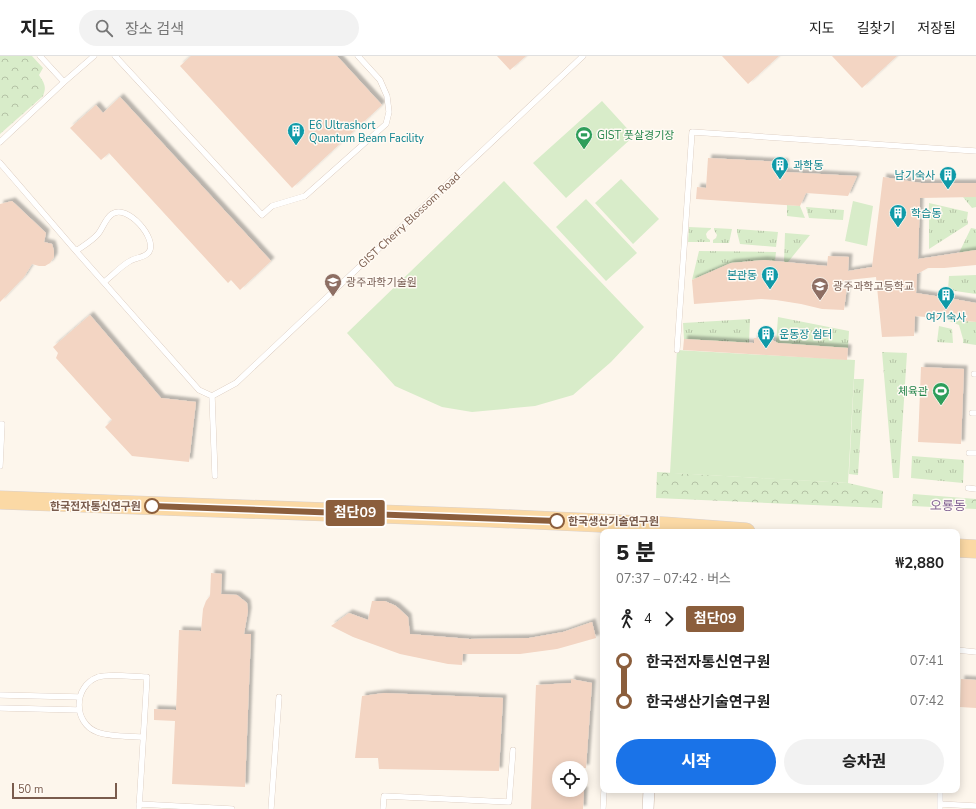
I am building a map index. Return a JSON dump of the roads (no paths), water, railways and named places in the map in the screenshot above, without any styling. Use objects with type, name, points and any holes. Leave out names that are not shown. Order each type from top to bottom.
[{"type":"main road","points":[[0,500],[483,517],[663,529]]},
{"type":"main road","points":[[960,548],[976,549]]},
{"type":"street","points":[[648,809],[649,793]]},
{"type":"lane","points":[[40,56],[64,82]]},
{"type":"lane","points":[[0,142],[94,56]]},
{"type":"lane","points":[[115,56],[262,215],[272,206],[305,196],[386,124],[389,112],[386,96],[380,80],[358,56]]},
{"type":"lane","name":"GIST Cherry Blossom Road","points":[[212,396],[236,383],[583,56]]},
{"type":"lane","points":[[677,350],[692,132],[976,151]]},
{"type":"lane","points":[[0,163],[199,390],[212,396],[215,476]]},
{"type":"lane","points":[[76,251],[97,235],[111,214],[124,212],[139,223],[148,236],[151,244],[149,253],[146,256],[129,262],[104,282]]},
{"type":"lane","points":[[0,424],[2,424],[0,466]]},
{"type":"lane","points":[[968,453],[976,453]]},
{"type":"lane","points":[[968,488],[976,489]]},
{"type":"lane","points":[[960,650],[976,652]]},
{"type":"lane","points":[[143,737],[106,734],[97,732],[88,727],[82,719],[79,710],[79,700],[82,691],[88,683],[96,678],[106,675],[147,677],[139,806],[232,809]]},
{"type":"lane","points":[[0,695],[80,697]]},
{"type":"lane","points":[[271,809],[279,697]]},
{"type":"lane","points":[[0,708],[79,710]]},
{"type":"lane","points":[[383,809],[384,796],[509,802],[513,750]]},
{"type":"lane","points":[[602,809],[604,793]]},
{"type":"lane","points":[[940,793],[940,806],[976,806]]},
{"type":"place","name":"E6 Ultrashort Quantum Beam Facility","points":[[296,146]]},
{"type":"place","name":"GIST 풋살경기장","points":[[584,150]]},
{"type":"place","name":"과학동","points":[[780,180]]},
{"type":"place","name":"남기숙사","points":[[948,190]]},
{"type":"place","name":"학습동","points":[[898,228]]},
{"type":"place","name":"본관동","points":[[770,290]]},
{"type":"place","name":"광주과학기술원","points":[[333,297]]},
{"type":"place","name":"광주과학고등학교","points":[[820,301]]},
{"type":"place","name":"여기숙사","points":[[946,310]]},
{"type":"place","name":"운동장 쉼터","points":[[766,349]]},
{"type":"place","name":"체육관","points":[[941,406]]},
{"type":"place","name":"한국전자통신연구원","points":[[152,506]]},
{"type":"place","name":"한국생산기술연구원","points":[[557,521]]},
{"type":"district","name":"오룡동","points":[[948,505]]}]
